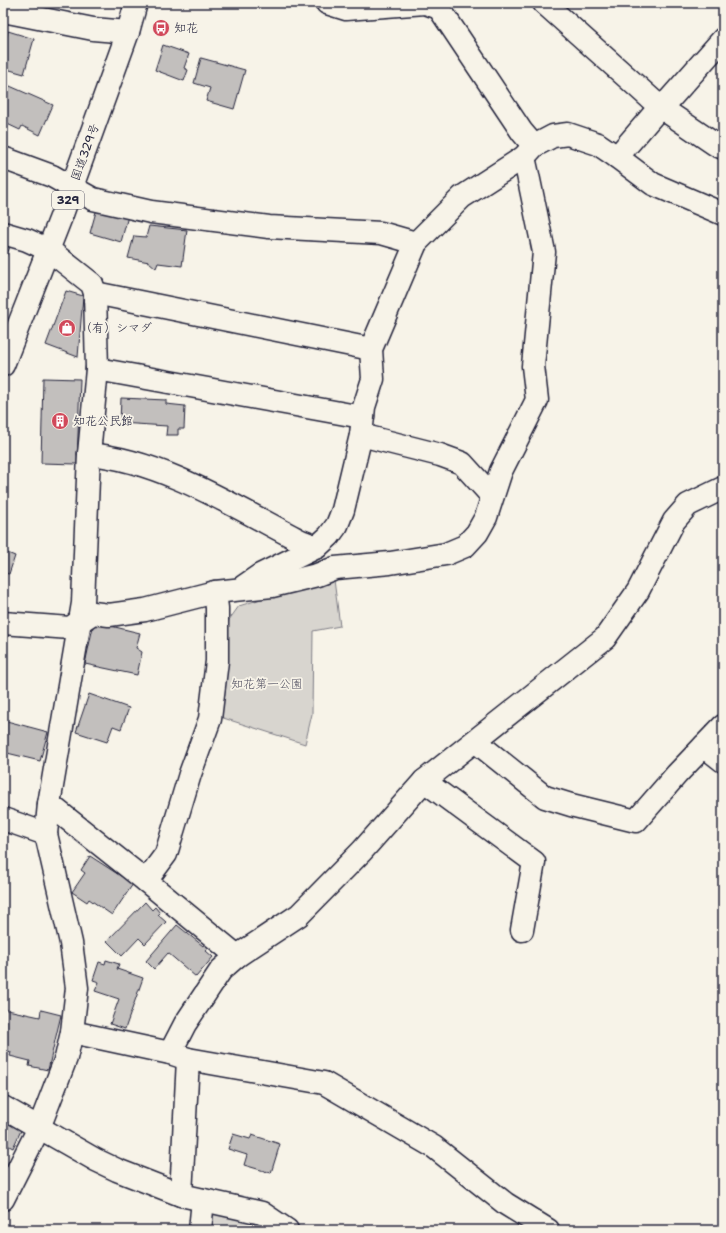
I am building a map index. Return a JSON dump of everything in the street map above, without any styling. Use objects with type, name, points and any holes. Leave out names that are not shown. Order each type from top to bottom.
[{"type":"main road","name":"国道329号","points":[[4,360],[49,250],[128,32],[136,3]]},
{"type":"main road","points":[[3,623],[70,628],[80,623],[93,613],[109,615],[145,610],[215,592],[272,586],[317,575],[335,568],[390,563],[446,554],[465,546],[477,533],[486,517],[501,471],[537,400],[533,366],[544,252],[528,175],[529,152],[522,132],[439,8],[425,3],[346,9],[327,3]]},
{"type":"main road","points":[[544,3],[660,107],[716,145],[723,148]]},
{"type":"main road","points":[[3,11],[93,29],[128,32]]},
{"type":"main road","points":[[617,157],[660,107],[669,100],[723,39]]},
{"type":"main road","points":[[242,588],[260,575],[317,547],[329,536],[337,525],[340,518],[362,425],[364,406],[373,379],[371,349],[416,243],[462,197],[553,136],[568,134],[598,144],[653,184],[723,214]]},
{"type":"main road","points":[[3,158],[52,176],[93,199],[151,212],[269,227],[381,233],[416,243]]},
{"type":"main road","points":[[3,233],[27,240],[49,250],[92,284],[94,293],[97,369],[89,454],[83,603],[49,804],[46,834],[71,943],[77,988],[72,1032],[66,1058],[39,1128],[3,1199]]},
{"type":"main road","points":[[94,293],[371,349]]},
{"type":"main road","points":[[97,369],[351,415],[362,425],[462,463],[492,496]]},
{"type":"main road","points":[[89,454],[118,458],[155,470],[202,490],[301,541],[317,547]]},
{"type":"main road","points":[[181,1195],[179,1056],[185,1024],[221,970],[237,956],[299,915],[362,851],[424,781],[605,638],[638,591],[674,521],[688,505],[723,488]]},
{"type":"main road","points":[[146,881],[166,854],[190,774],[210,719],[217,661],[217,608],[215,592]]},
{"type":"main road","points":[[475,741],[545,797],[636,821],[723,726]]},
{"type":"main road","points":[[704,746],[723,761]]},
{"type":"main road","points":[[424,781],[534,862],[522,930]]},
{"type":"main road","points":[[49,804],[237,956]]},
{"type":"main road","points":[[3,819],[46,834]]},
{"type":"main road","points":[[72,1032],[179,1056],[324,1083],[434,1147],[506,1204],[548,1230]]},
{"type":"main road","points":[[3,1107],[96,1160],[117,1170],[181,1195],[262,1213],[287,1230]]},
{"type":"main road","points":[[200,1230],[203,1200]]},
{"type":"green space","name":"知花第一公園","points":[[334,580],[340,626],[313,631],[312,714],[305,744],[217,716],[229,620],[239,606],[280,593]]},
{"type":"green space","points":[[203,1200],[287,1230],[200,1230]]},
{"type":"building","points":[[8,31],[34,39],[24,74],[3,68],[3,50]]},
{"type":"building","points":[[163,45],[189,54],[184,68],[188,70],[184,81],[155,70]]},
{"type":"building","points":[[201,58],[245,70],[234,109],[206,101],[210,88],[194,83]]},
{"type":"building","points":[[3,83],[53,105],[40,135],[22,126],[20,130],[3,122]]},
{"type":"building","points":[[97,208],[128,216],[121,242],[90,233]]},
{"type":"building","points":[[149,226],[187,230],[182,266],[158,263],[156,268],[149,262],[128,258],[134,236],[146,237]]},
{"type":"building","points":[[3,244],[10,247],[3,263]]},
{"type":"building","points":[[66,291],[83,296],[78,357],[46,345]]},
{"type":"building","name":"知花公民館","points":[[43,378],[80,379],[77,464],[41,463]]},
{"type":"building","points":[[121,398],[166,400],[166,404],[185,406],[184,429],[178,429],[178,435],[166,435],[167,426],[120,423]]},
{"type":"building","points":[[5,552],[15,556],[9,574],[4,573],[3,576],[3,557]]},
{"type":"building","points":[[94,622],[140,633],[136,648],[142,652],[137,675],[85,664]]},
{"type":"building","points":[[89,694],[129,708],[121,729],[113,726],[107,742],[76,732]]},
{"type":"building","points":[[3,720],[48,732],[40,761],[3,752]]},
{"type":"building","points":[[90,856],[133,884],[112,915],[89,899],[87,902],[72,892],[85,873],[81,870]]},
{"type":"building","points":[[145,902],[152,910],[155,907],[160,913],[158,915],[166,922],[145,944],[139,938],[122,956],[107,941]]},
{"type":"building","points":[[177,925],[203,946],[205,943],[210,947],[206,951],[213,957],[196,977],[168,953],[154,969],[146,961]]},
{"type":"building","points":[[106,960],[119,964],[117,969],[143,978],[125,1029],[110,1024],[119,999],[95,991],[99,982],[93,980],[99,962],[105,964]]},
{"type":"building","points":[[3,1009],[40,1017],[41,1010],[61,1015],[48,1070],[29,1066],[30,1061],[10,1056],[11,1052],[3,1050]]},
{"type":"building","points":[[3,1117],[23,1126],[13,1148],[3,1143]]},
{"type":"building","points":[[233,1134],[250,1139],[252,1135],[280,1144],[271,1173],[244,1165],[247,1155],[228,1149]]},
{"type":"place","name":"知花","points":[[161,28]]},
{"type":"place","name":"（有）シマダ","points":[[67,328]]},
{"type":"place","name":"知花公民館","points":[[60,421]]}]
